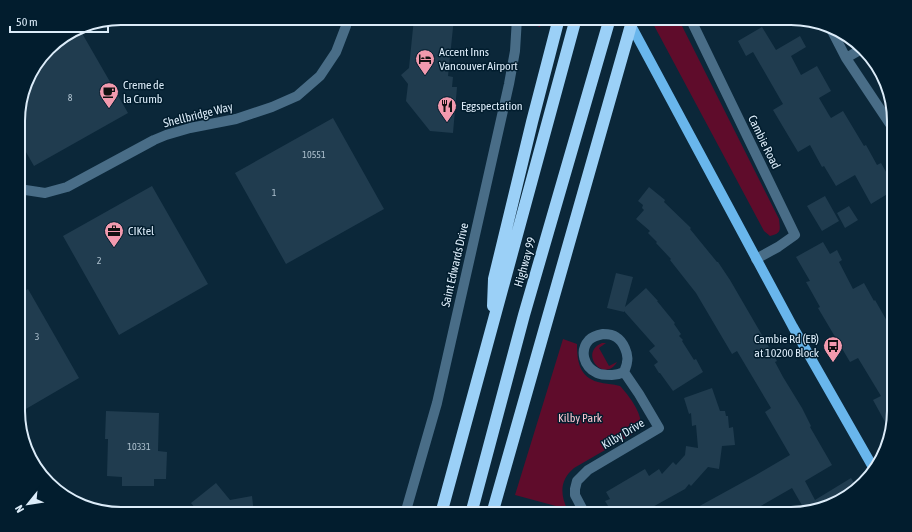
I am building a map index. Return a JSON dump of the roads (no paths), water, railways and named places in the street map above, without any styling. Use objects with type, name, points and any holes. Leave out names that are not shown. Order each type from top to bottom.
[{"type":"highway","points":[[493,325],[494,279],[557,25]]},
{"type":"highway","name":"Highway 99","points":[[443,507],[574,25]]},
{"type":"highway","name":"Highway 99","points":[[473,507],[524,315],[608,25]]},
{"type":"highway","points":[[494,507],[632,25]]},
{"type":"main road","points":[[631,25],[793,327],[871,463]]},
{"type":"street","name":"Shellbridge Way","points":[[25,190],[45,193],[67,187],[166,135],[190,128],[236,119],[297,96],[320,76],[336,52],[346,25]]},
{"type":"street","name":"Saint Edwards Drive","points":[[407,507],[438,403],[509,84],[515,51],[517,25]]},
{"type":"street","name":"Cambie Road","points":[[693,25],[795,235],[778,247],[756,259]]},
{"type":"street","points":[[834,36],[846,58],[887,120]]},
{"type":"street","points":[[846,58],[857,52]]},
{"type":"street","points":[[603,334],[611,334],[617,337],[624,347],[627,355],[627,362],[624,372],[621,374],[606,375],[598,374],[591,370],[586,364],[583,355],[584,347],[590,339],[603,334]]},
{"type":"street","name":"Kilby Drive","points":[[581,507],[575,495],[574,489],[577,481],[588,470],[659,428],[624,372]]},
{"type":"place","name":"Accent Inns Vancouver Airport","points":[[425,76]]},
{"type":"place","name":"Creme de la Crumb","points":[[109,109]]},
{"type":"place","name":"Eggspectation","points":[[447,123]]},
{"type":"place","name":"CIKtel","points":[[114,248]]},
{"type":"place","name":"Cambie Rd (EB) at 10200 Block","points":[[833,363]]},
{"type":"park label","name":"Kilby Park","points":[[580,418]]}]
